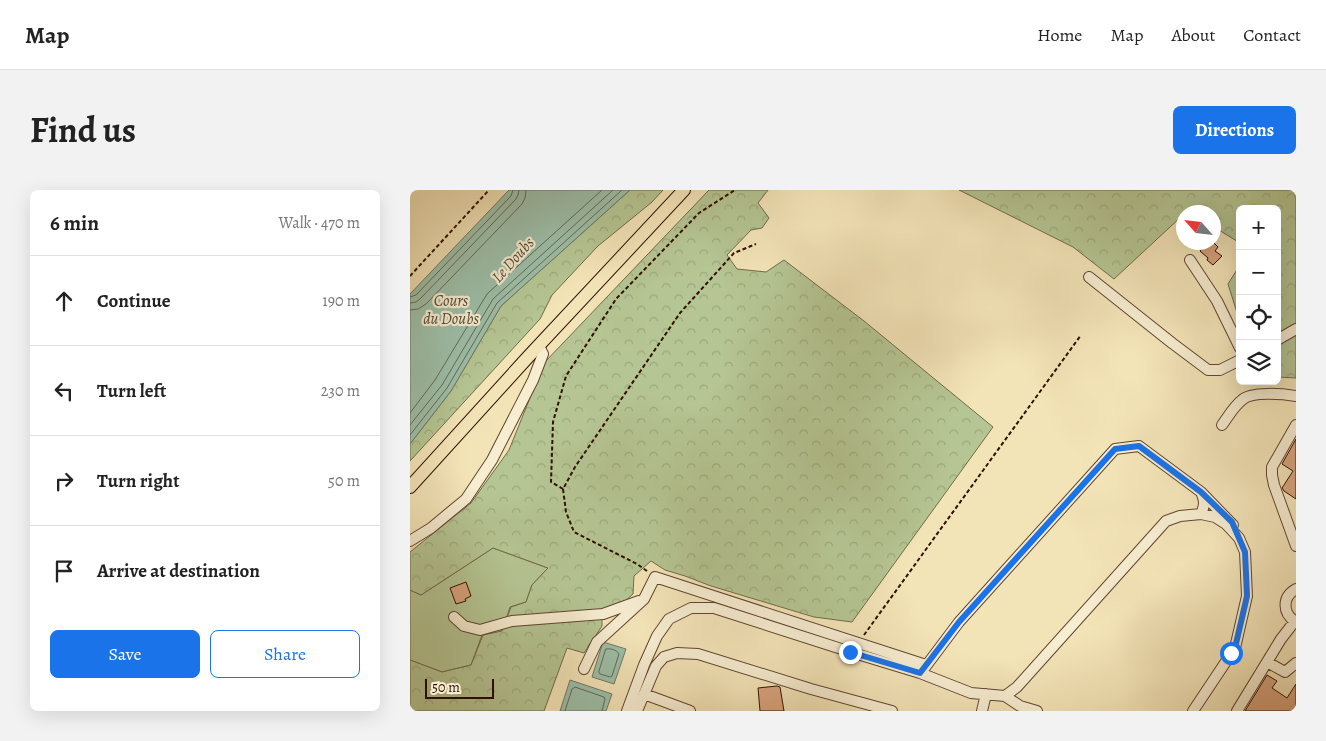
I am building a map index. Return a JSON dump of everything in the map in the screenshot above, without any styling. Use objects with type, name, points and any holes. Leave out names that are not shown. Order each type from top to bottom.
[{"type":"main road","points":[[410,474],[674,190]]},
{"type":"main road","points":[[410,487],[684,190]]},
{"type":"street","points":[[1190,260],[1217,301],[1236,340]]},
{"type":"street","points":[[1089,276],[1208,370],[1220,370],[1236,362]]},
{"type":"street","points":[[1281,338],[1296,330]]},
{"type":"street","points":[[410,541],[431,528],[466,498],[492,460],[534,380],[543,354],[539,346]]},
{"type":"street","points":[[1222,424],[1242,399],[1252,395],[1296,396]]},
{"type":"street","points":[[1296,425],[1272,467],[1274,485],[1296,546]]},
{"type":"street","points":[[923,669],[959,622],[1115,449],[1139,446],[1201,492],[1232,522],[1245,552],[1247,596],[1235,648],[1193,711]]},
{"type":"street","points":[[1201,492],[1205,506],[1201,514]]},
{"type":"street","points":[[1005,696],[1017,687],[1166,521],[1180,516],[1201,514],[1215,517],[1226,524],[1239,538]]},
{"type":"street","points":[[584,669],[598,642],[644,599],[655,577],[859,642],[971,692],[1005,696],[1020,706],[1036,711]]},
{"type":"street","points":[[1237,711],[1281,639],[1295,622],[1287,613],[1285,602],[1291,592],[1296,589]]},
{"type":"street","points":[[454,617],[464,626],[480,630],[512,621],[603,614],[644,599]]},
{"type":"street","points":[[627,711],[657,636],[669,619],[691,608],[714,608],[850,652],[923,669]]},
{"type":"street","points":[[637,711],[656,666],[664,657],[677,653],[698,654],[810,689],[892,711]]},
{"type":"street","points":[[1267,662],[1285,672],[1296,663]]},
{"type":"street","points":[[644,694],[690,711]]},
{"type":"street","points":[[982,711],[986,694]]},
{"type":"path","points":[[410,276],[489,190]]},
{"type":"path","points":[[564,489],[551,482],[553,422],[566,376],[616,299],[699,213],[735,190]]},
{"type":"path","points":[[655,577],[637,564],[574,532],[566,512],[564,489],[575,467],[680,313],[734,253],[756,244]]},
{"type":"path","points":[[859,642],[1081,335]]},
{"type":"green space","points":[[630,190],[663,190],[652,202],[598,246],[552,295],[540,319],[410,461],[410,444],[451,391],[501,306]]},
{"type":"green space","points":[[709,190],[768,190],[758,203],[769,218],[762,228],[751,230],[727,255],[737,269],[766,272],[784,260],[864,321],[993,427],[852,622],[814,617],[711,586],[665,570],[651,561],[634,576],[633,594],[624,602],[602,609],[602,626],[584,653],[567,648],[544,711],[410,711],[410,660],[442,672],[471,665],[483,635],[502,631],[511,607],[526,602],[532,585],[548,568],[493,548],[421,595],[410,590],[410,552],[471,503],[509,450],[544,363]]},
{"type":"green space","points":[[959,190],[1296,190],[1296,378],[1281,377],[1281,205],[1236,205],[1236,241],[1221,231],[1221,205],[1176,205],[1176,221],[1114,279],[1073,247]]},
{"type":"green space","points":[[1236,271],[1236,309],[1228,284]]},
{"type":"green space","points":[[493,548],[548,568],[532,585],[526,602],[510,607],[502,632],[482,635],[471,665],[442,672],[410,660],[410,590],[421,595]]},
{"type":"water","name":"Cours du Doubs","points":[[509,190],[630,190],[501,306],[451,391],[410,444],[410,294]]},
{"type":"water","points":[[603,642],[626,649],[614,684],[592,677]]},
{"type":"water","points":[[570,680],[612,694],[606,711],[560,711]]},
{"type":"building","points":[[1216,250],[1222,256],[1213,265],[1200,251]]},
{"type":"building","points":[[1296,439],[1296,499],[1282,488],[1293,471],[1282,464]]},
{"type":"building","points":[[466,582],[471,596],[465,599],[466,601],[456,604],[450,588]]},
{"type":"building","points":[[1267,675],[1277,681],[1272,688],[1287,698],[1296,684],[1296,711],[1245,711]]},
{"type":"building","points":[[780,687],[784,711],[760,711],[758,688]]},
{"type":"route","points":[[850,652],[920,673],[959,622],[1115,449],[1139,446],[1201,492],[1232,522],[1245,552],[1247,596],[1235,648],[1231,653]]},
{"type":"water label","name":"Le Doubs","points":[[513,260]]}]
